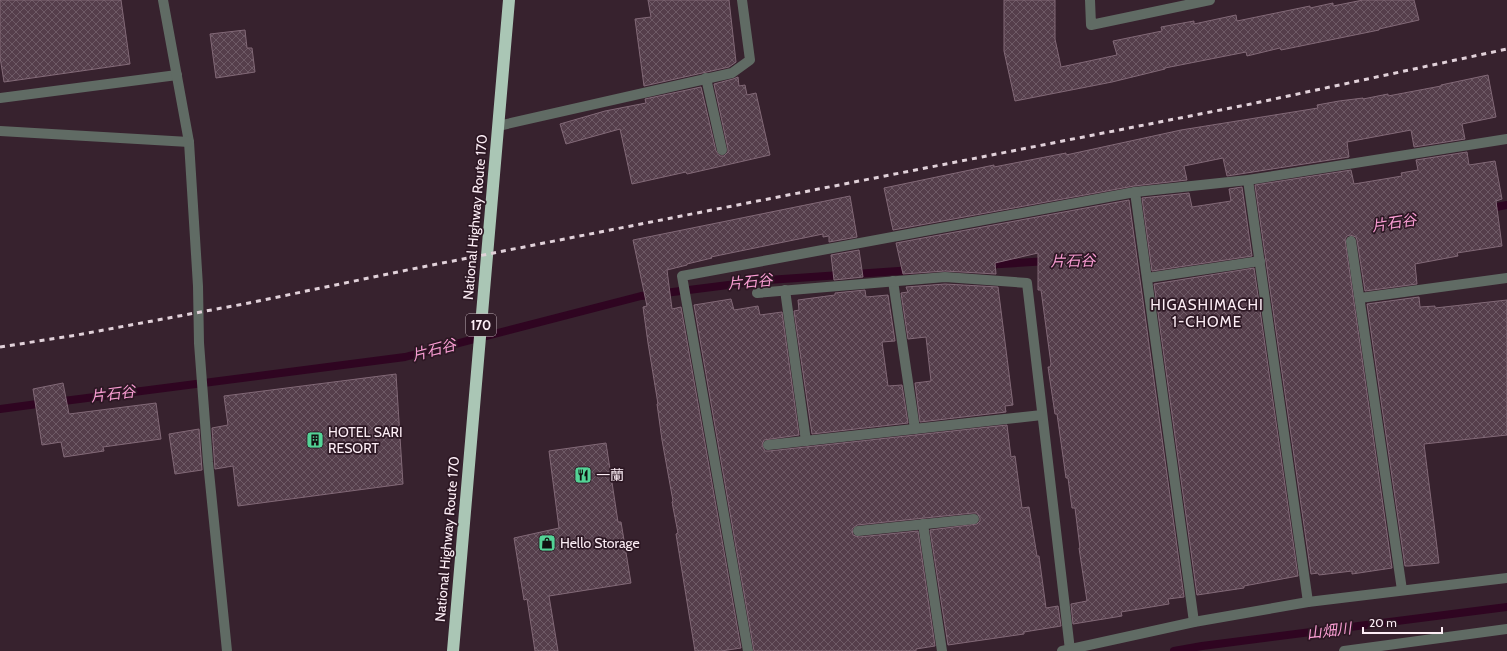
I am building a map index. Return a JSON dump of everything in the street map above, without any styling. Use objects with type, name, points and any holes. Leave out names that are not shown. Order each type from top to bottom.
[{"type":"highway","name":"National Highway Route 170","points":[[453,651],[509,0]]},
{"type":"street","points":[[162,0],[189,142],[198,286],[199,343],[208,462],[227,651]]},
{"type":"street","points":[[498,126],[732,73],[750,60],[742,0]]},
{"type":"street","points":[[1090,0],[1091,25],[1210,0]]},
{"type":"street","points":[[0,98],[177,75]]},
{"type":"street","points":[[706,78],[722,150]]},
{"type":"street","points":[[0,132],[189,142]]},
{"type":"street","points":[[748,651],[682,276],[1135,192],[1248,180],[1507,139]]},
{"type":"street","points":[[1248,180],[1308,602]]},
{"type":"street","points":[[1135,192],[1194,622]]},
{"type":"street","points":[[1351,241],[1402,590]]},
{"type":"street","points":[[1147,278],[1260,261]]},
{"type":"street","points":[[757,293],[945,277],[1027,283],[1066,650],[1194,622],[1308,602],[1507,578]]},
{"type":"street","points":[[1360,298],[1507,278]]},
{"type":"street","points":[[893,281],[915,429]]},
{"type":"street","points":[[785,290],[806,441]]},
{"type":"street","points":[[768,445],[1042,415]]},
{"type":"street","points":[[858,531],[974,519]]},
{"type":"street","points":[[923,524],[942,651]]},
{"type":"street","points":[[1344,651],[1507,629]]},
{"type":"building","points":[[0,0],[121,0],[130,64],[4,82],[0,57]]},
{"type":"building","points":[[648,0],[729,0],[736,62],[729,67],[644,86],[635,19],[651,17]]},
{"type":"building","points":[[1004,0],[1055,0],[1055,39],[1061,67],[1117,55],[1113,41],[1162,31],[1161,27],[1194,21],[1194,24],[1236,15],[1237,21],[1310,6],[1310,8],[1333,3],[1333,6],[1363,0],[1414,0],[1419,20],[1379,30],[1281,50],[1280,48],[1247,56],[1246,52],[1165,68],[1112,82],[1015,101],[1004,51]]},
{"type":"building","points":[[245,30],[247,48],[252,48],[255,72],[216,78],[210,34]]},
{"type":"building","points":[[1488,75],[1496,117],[1462,124],[1465,139],[1414,147],[1411,130],[1347,142],[1349,157],[1227,176],[1223,158],[1184,166],[1187,180],[1134,186],[893,230],[884,188],[994,165],[994,167],[1066,153],[1066,155],[1181,130],[1318,108],[1317,105],[1339,101],[1363,99],[1388,94],[1388,96]]},
{"type":"building","points":[[738,77],[739,86],[745,85],[747,95],[756,93],[770,155],[687,174],[686,172],[632,184],[620,129],[566,144],[560,124],[605,111],[646,103],[645,99],[701,87],[716,151],[720,156],[724,156],[728,152],[728,149],[714,84]]},
{"type":"building","points":[[1467,152],[1469,165],[1495,161],[1502,199],[1496,201],[1502,246],[1457,253],[1458,256],[1415,264],[1417,284],[1365,291],[1356,237],[1350,235],[1345,239],[1392,568],[1352,574],[1352,571],[1319,575],[1318,573],[1311,574],[1255,185],[1351,170],[1354,184],[1402,176],[1401,173],[1418,170],[1416,160]]},
{"type":"building","points":[[1242,187],[1252,256],[1152,271],[1142,198],[1189,193],[1192,207],[1231,201],[1229,189]]},
{"type":"building","points":[[850,196],[857,237],[829,242],[829,236],[823,237],[823,234],[711,257],[712,258],[667,270],[672,309],[681,307],[741,648],[721,651],[695,651],[648,343],[643,307],[647,306],[633,240]]},
{"type":"building","points":[[1129,200],[1184,597],[1168,599],[1169,604],[1121,612],[1122,616],[1073,624],[1071,604],[1087,601],[1075,508],[1072,508],[1068,478],[1066,478],[1057,414],[1055,414],[1048,367],[1050,367],[1051,364],[1041,290],[1038,290],[1038,253],[995,263],[996,274],[945,271],[903,274],[896,243]]},
{"type":"building","points":[[859,250],[863,277],[834,280],[831,255]]},
{"type":"building","points":[[1254,268],[1298,576],[1244,586],[1244,588],[1197,595],[1154,284]]},
{"type":"building","points":[[945,284],[998,287],[1013,405],[1005,406],[1006,412],[920,422],[915,383],[931,381],[926,337],[908,339],[901,293],[908,292],[906,287]]},
{"type":"building","points":[[865,290],[866,297],[888,295],[895,341],[882,342],[888,386],[902,385],[908,423],[812,434],[794,311],[799,310],[798,300],[835,295],[835,293]]},
{"type":"building","points":[[1419,297],[1420,307],[1435,306],[1435,308],[1507,300],[1507,435],[1424,444],[1439,563],[1405,566],[1367,304]]},
{"type":"building","points":[[731,299],[734,310],[758,306],[760,315],[782,312],[799,435],[764,440],[762,445],[765,451],[1007,425],[1011,457],[1015,456],[1022,508],[1029,507],[1037,556],[1039,556],[1046,608],[1058,606],[1061,626],[1024,632],[1024,634],[948,645],[930,530],[977,524],[980,521],[980,518],[977,513],[973,513],[857,525],[852,529],[853,535],[859,537],[918,531],[935,646],[916,649],[916,651],[754,651],[694,305]]},
{"type":"building","name":"HOTEL SARI RESORT","points":[[396,374],[403,484],[238,506],[233,466],[215,469],[212,428],[228,425],[224,396]]},
{"type":"building","points":[[63,383],[69,414],[156,403],[161,439],[103,447],[104,451],[64,457],[61,442],[42,445],[33,389]]},
{"type":"building","points":[[199,429],[202,470],[175,474],[169,434]]},
{"type":"building","points":[[606,443],[618,522],[621,522],[631,583],[549,596],[558,651],[535,651],[527,599],[524,600],[514,538],[559,528],[549,451]]},
{"type":"waterway","name":"片石谷","points":[[1486,209],[1507,205]]},
{"type":"waterway","name":"片石谷","points":[[984,265],[1048,261]]},
{"type":"waterway","name":"片石谷","points":[[56,402],[405,357],[641,296],[768,280],[913,270]]},
{"type":"waterway","name":"片石谷","points":[[0,409],[45,403]]},
{"type":"waterway","name":"山畑川","points":[[1174,651],[1202,646],[1507,607]]},
{"type":"railway","points":[[0,347],[77,335],[249,303],[412,269],[1251,104],[1507,49]]},
{"type":"place","name":"HOTEL SARI RESORT","points":[[315,440]]},
{"type":"place","name":"一蘭","points":[[583,475]]},
{"type":"place","name":"Hello Storage","points":[[547,543]]},
{"type":"district","name":"HIGASHIMACHI 1-CHOME","points":[[1207,314]]}]
